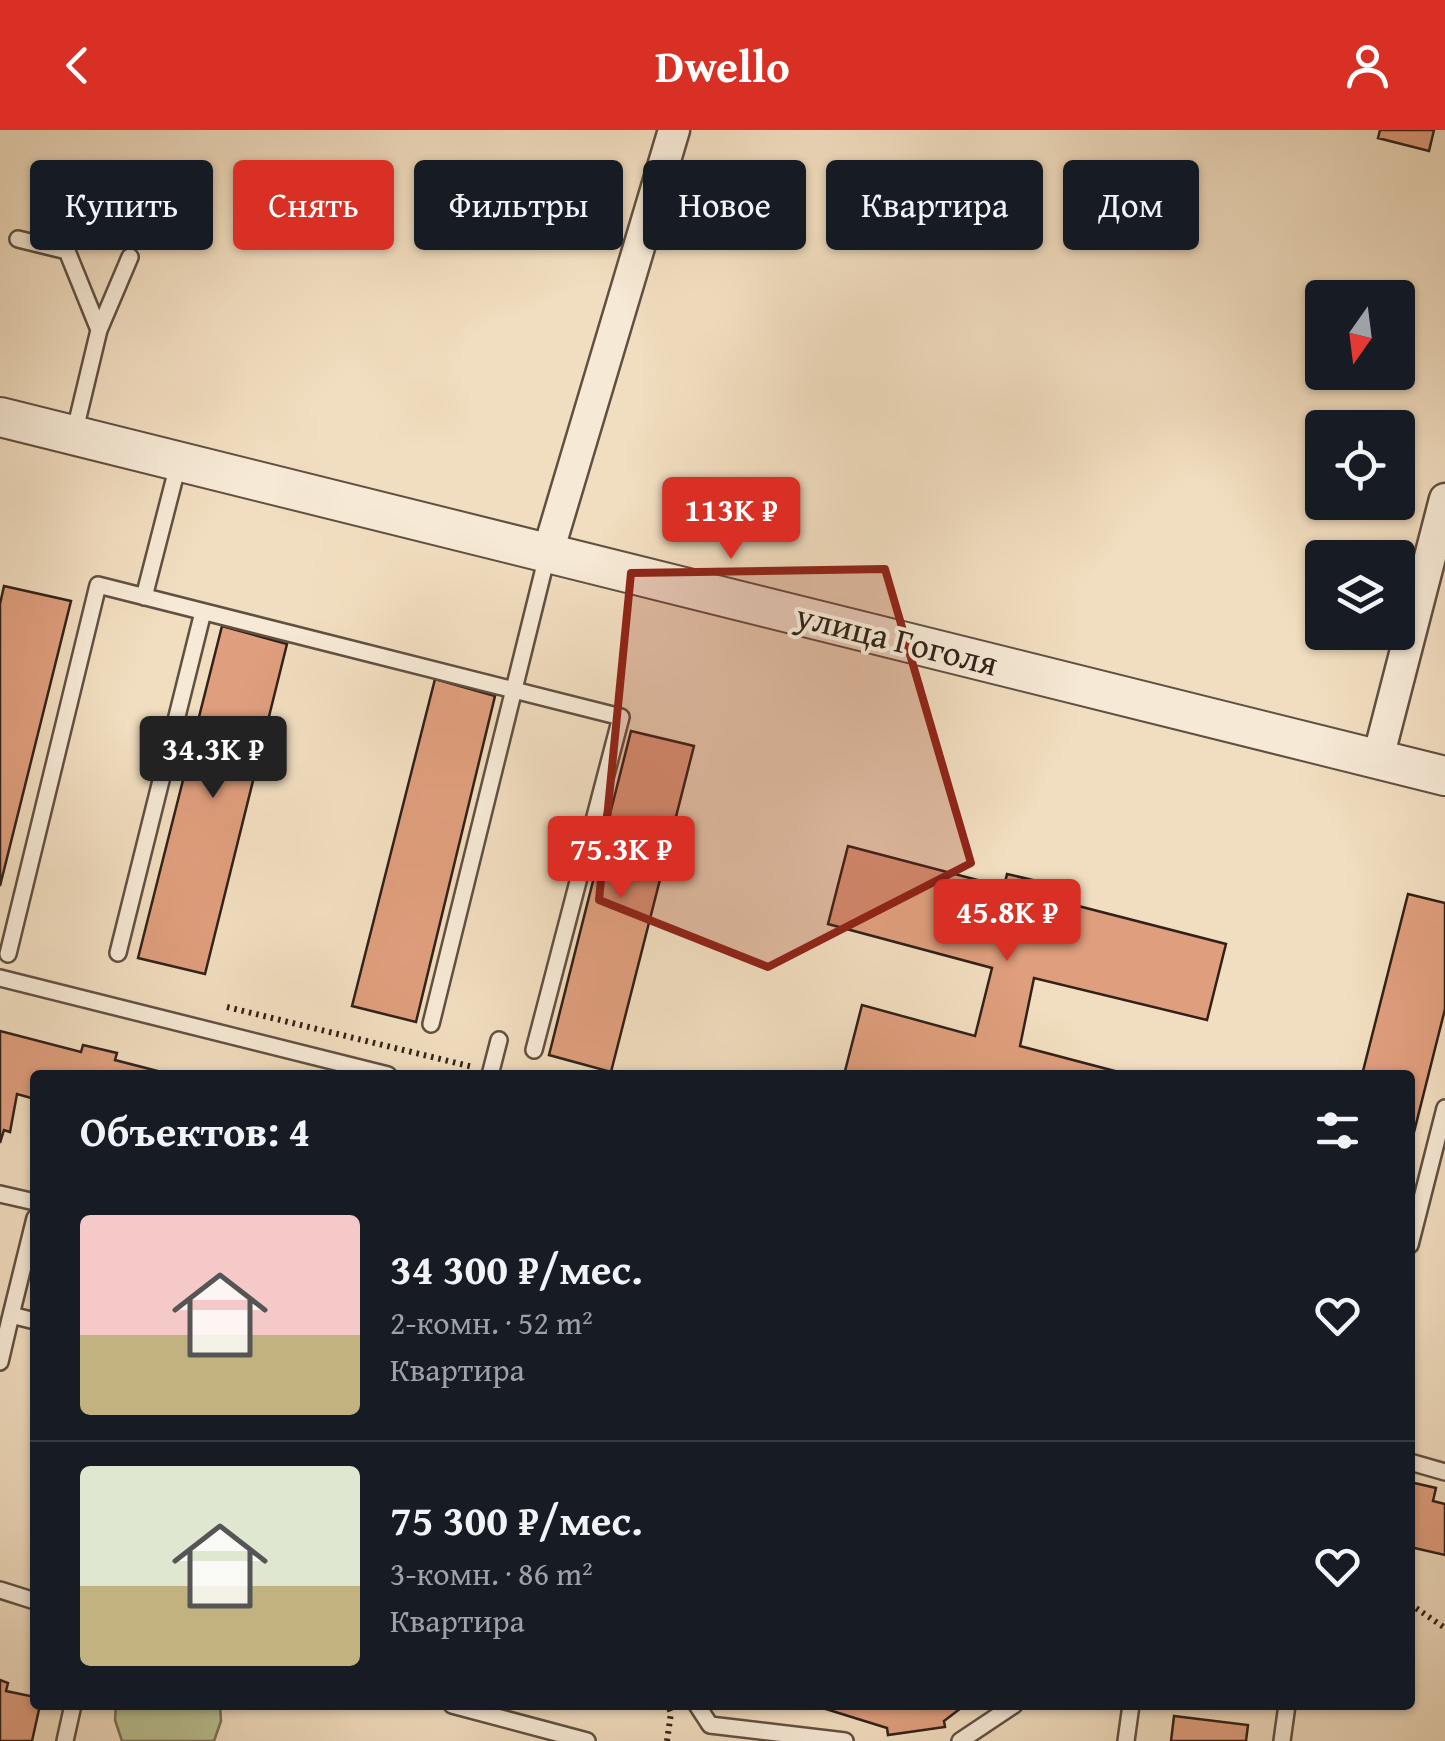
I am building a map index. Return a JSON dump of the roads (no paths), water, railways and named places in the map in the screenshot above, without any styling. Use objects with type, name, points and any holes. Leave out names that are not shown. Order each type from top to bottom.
[{"type":"street","points":[[548,552],[674,130]]},
{"type":"street","name":"улица Гоголя","points":[[0,417],[1445,776]]},
{"type":"street","points":[[1378,758],[1439,547],[1445,499]]},
{"type":"lane","points":[[18,239],[68,252],[99,330]]},
{"type":"lane","points":[[73,435],[99,330],[130,257]]},
{"type":"lane","points":[[144,597],[179,461]]},
{"type":"lane","points":[[431,1024],[548,552]]},
{"type":"lane","points":[[8,954],[98,585],[621,717],[534,1050]]},
{"type":"lane","points":[[118,953],[203,612]]},
{"type":"lane","points":[[0,978],[368,1070]]},
{"type":"lane","points":[[492,1070],[499,1040]]},
{"type":"lane","points":[[1415,1225],[1445,1108]]},
{"type":"lane","points":[[0,1194],[30,1201]]},
{"type":"lane","points":[[0,1362],[30,1238]]},
{"type":"lane","points":[[11,1315],[30,1319]]},
{"type":"lane","points":[[1415,1463],[1445,1472]]},
{"type":"lane","points":[[0,1590],[30,1599]]},
{"type":"lane","points":[[65,1741],[71,1710]]},
{"type":"lane","points":[[471,1710],[587,1741]]},
{"type":"lane","points":[[700,1710],[710,1724],[845,1741]]},
{"type":"lane","points":[[960,1741],[1006,1710]]},
{"type":"lane","points":[[1126,1741],[1130,1710]]},
{"type":"lane","points":[[1282,1741],[1286,1710]]}]
